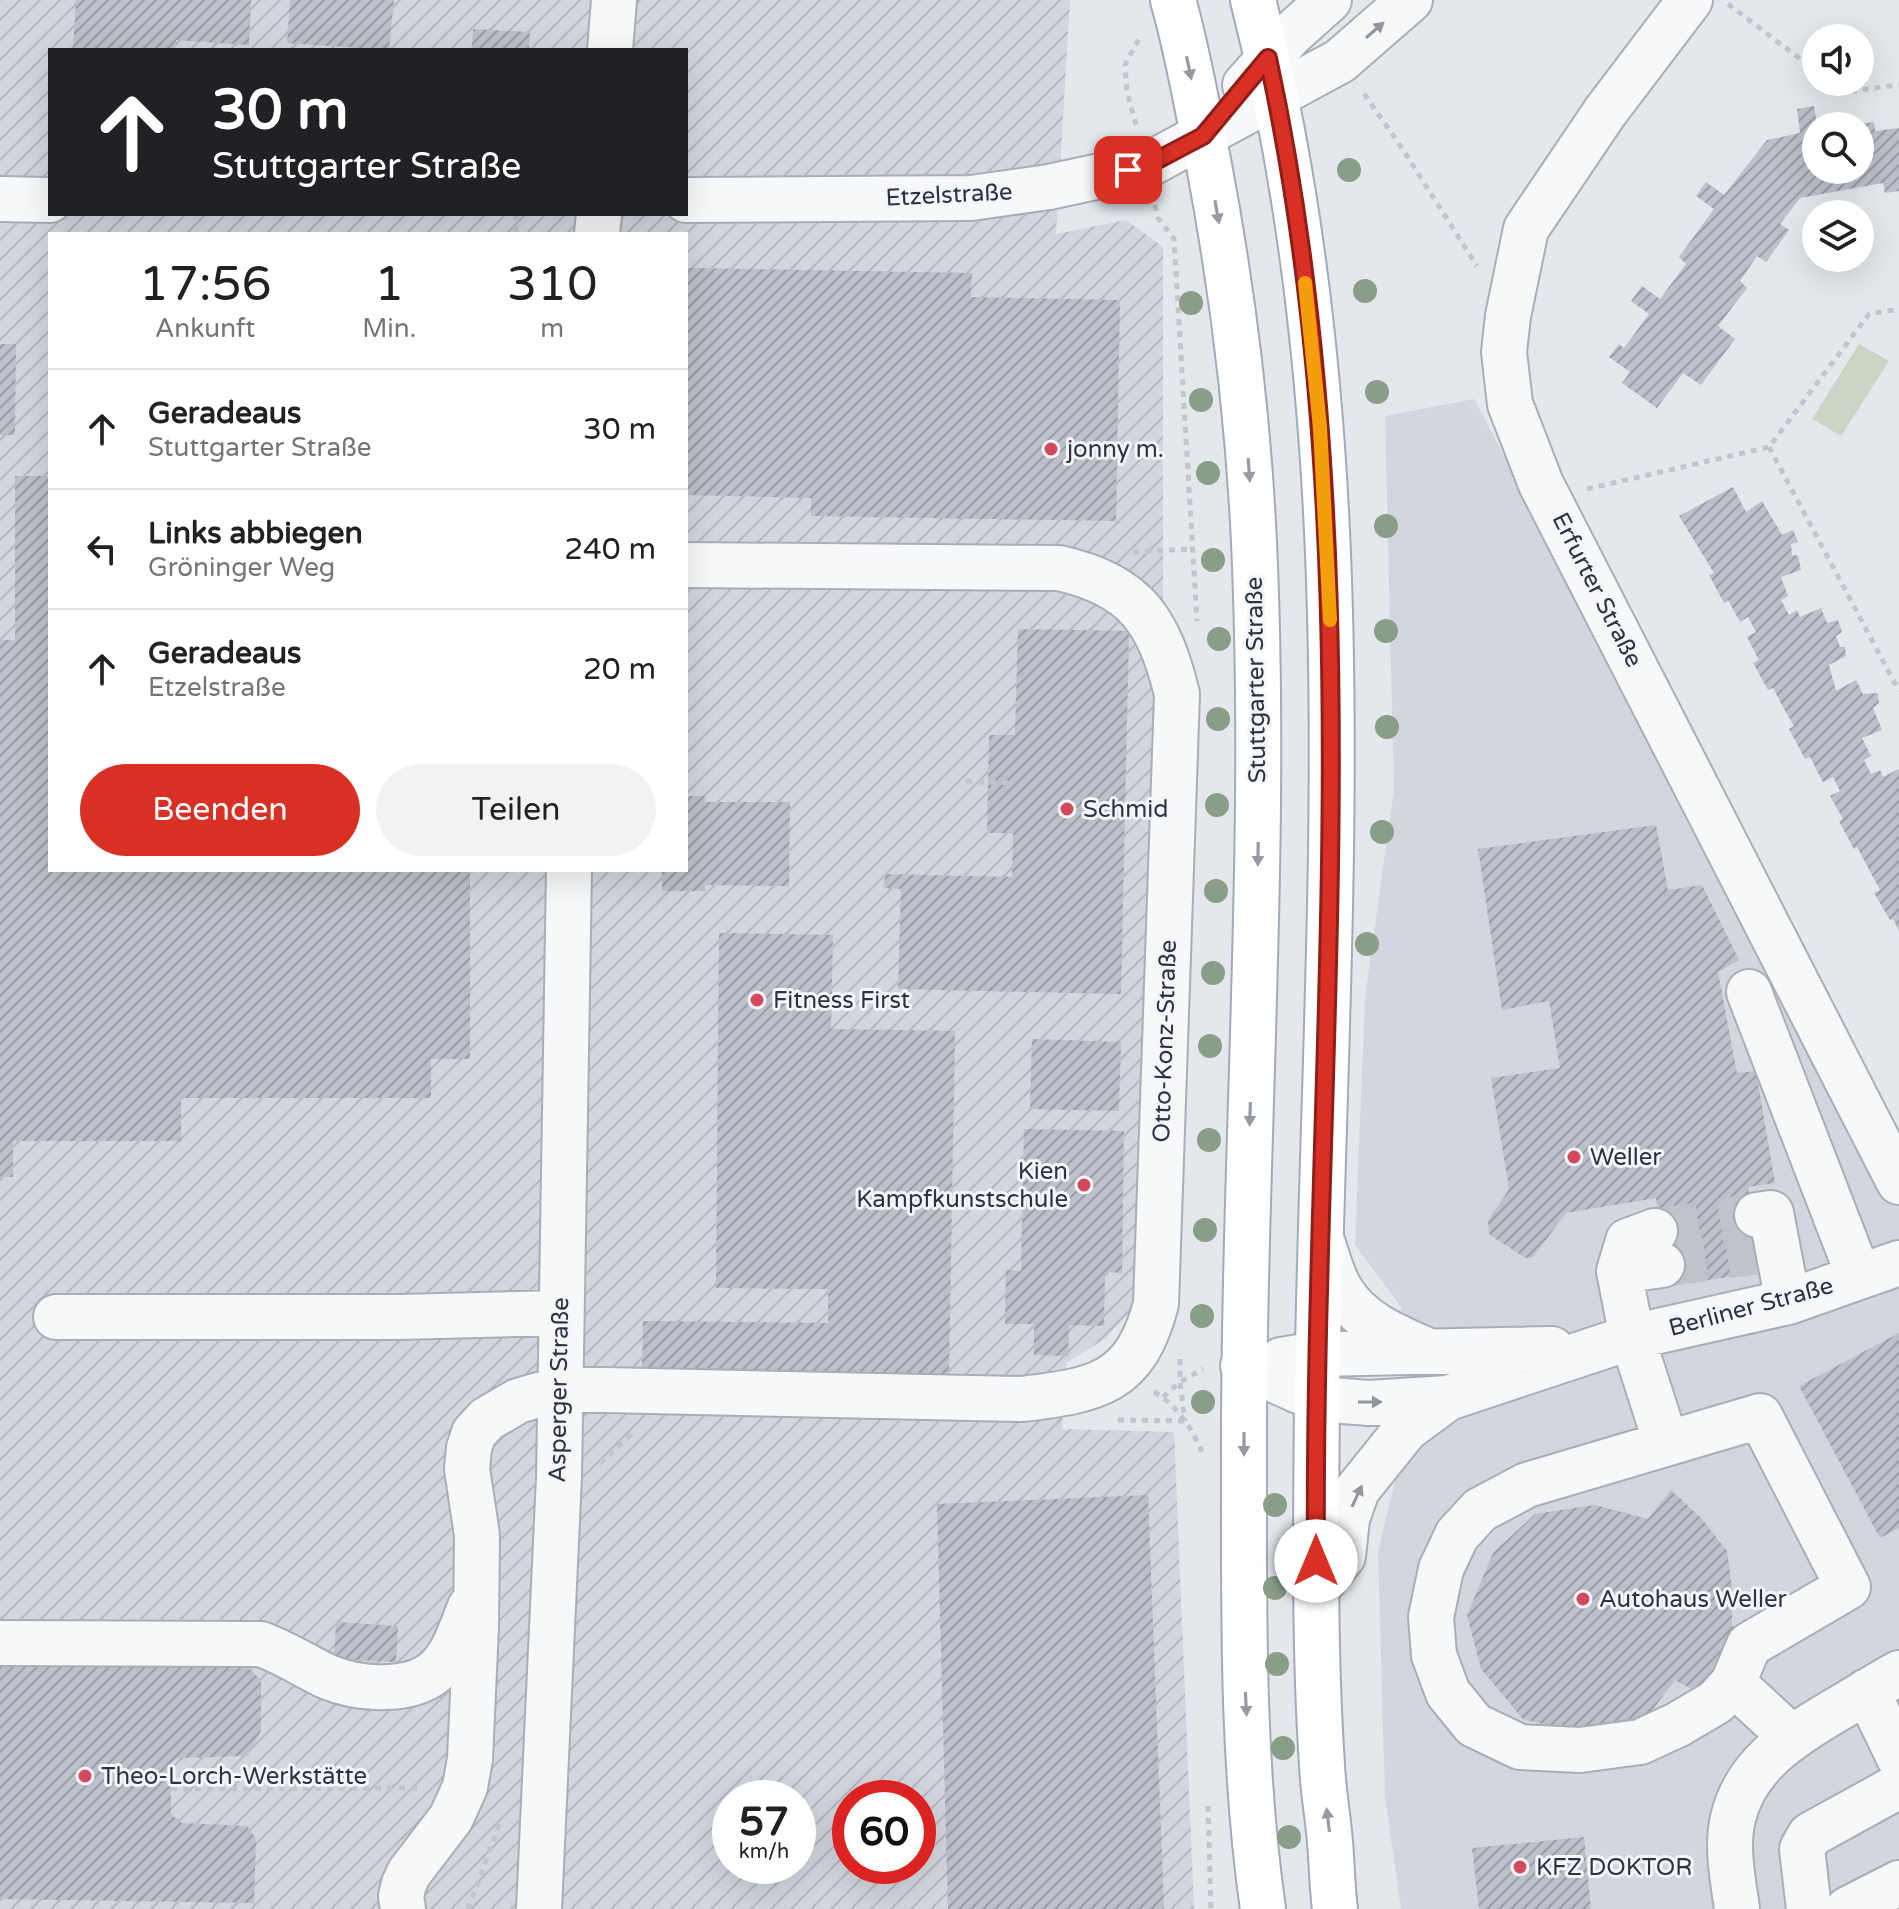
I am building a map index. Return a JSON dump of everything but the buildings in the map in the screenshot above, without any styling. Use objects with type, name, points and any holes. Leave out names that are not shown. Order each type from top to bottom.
[{"type":"main road","name":"Stuttgarter Straße","points":[[1173,0],[1203,136],[1236,335],[1254,540],[1258,881],[1243,1366],[1244,1650],[1248,1745],[1263,1909]]},
{"type":"main road","points":[[1253,0],[1272,78],[1309,312],[1327,541],[1332,768],[1317,1354],[1316,1590],[1322,1768],[1335,1909]]},
{"type":"street","points":[[610,48],[614,0]]},
{"type":"street","points":[[1272,78],[1329,0]]},
{"type":"street","points":[[1272,78],[1340,61],[1410,0]]},
{"type":"street","name":"Erfurter Straße","points":[[1690,0],[1605,112],[1526,229],[1508,316],[1504,352],[1510,404],[1541,484],[1899,1182]]},
{"type":"street","name":"Etzelstraße","points":[[688,200],[971,198],[1012,193],[1146,166],[1203,136],[1272,78]]},
{"type":"street","points":[[0,199],[48,200]]},
{"type":"street","name":"Otto-Konz-Straße","points":[[403,1909],[401,1896],[409,1873],[451,1818],[465,1787],[472,1732],[477,1590],[477,1535],[467,1469],[474,1433],[487,1419],[518,1401],[559,1389],[1022,1399],[1068,1393],[1120,1373],[1141,1347],[1156,1304],[1177,694],[1158,632],[1144,613],[1108,583],[1059,568],[688,565]]},
{"type":"street","name":"Asperger Straße","points":[[539,1909],[559,1477],[569,872]]},
{"type":"street","points":[[1749,992],[1879,1270]]},
{"type":"street","name":"Berliner Straße","points":[[1321,1238],[1340,1290],[1357,1312],[1384,1331],[1430,1352]]},
{"type":"street","points":[[1765,1238],[1788,1302]]},
{"type":"street","points":[[1658,1248],[1628,1241],[1619,1271],[1617,1343],[1666,1443]]},
{"type":"street","name":"Berliner Straße","points":[[1243,1366],[1317,1399],[1369,1403],[1448,1398],[1617,1343],[1788,1302],[1879,1270]]},
{"type":"street","points":[[56,1317],[383,1317],[560,1313]]},
{"type":"street","name":"Berliner Straße","points":[[1243,1366],[1317,1354],[1617,1343]]},
{"type":"street","name":"Berliner Straße","points":[[1316,1590],[1343,1556],[1347,1519],[1357,1490],[1406,1429],[1448,1398]]},
{"type":"street","points":[[1760,1416],[1848,1587],[1749,1645],[1733,1683],[1716,1702],[1640,1742],[1580,1750],[1520,1747],[1474,1725],[1448,1693],[1434,1655],[1431,1617],[1441,1569],[1457,1535],[1480,1510],[1527,1485],[1760,1416]]},
{"type":"street","points":[[0,1643],[261,1644],[352,1685],[387,1687],[422,1681],[440,1667],[457,1639],[477,1590]]},
{"type":"street","points":[[1737,1909],[1730,1853],[1732,1820],[1741,1792],[1760,1765],[1791,1737],[1883,1682],[1899,1758]]},
{"type":"street","points":[[1733,1683],[1791,1737]]},
{"type":"street","points":[[1809,1909],[1802,1849],[1810,1835],[1899,1786]]},
{"type":"street","points":[[1848,1909],[1899,1883]]},
{"type":"path","points":[[1723,0],[1802,60]]},
{"type":"path","points":[[1340,61],[1398,142],[1508,316]]},
{"type":"path","points":[[1874,88],[1899,85]]},
{"type":"path","points":[[1550,498],[1769,447],[1869,314],[1899,309]]},
{"type":"path","points":[[1769,447],[1899,691]]},
{"type":"path","points":[[966,781],[1014,783]]},
{"type":"path","points":[[1180,1382],[1185,1421],[1202,1450]]},
{"type":"path","points":[[171,1789],[439,1788],[461,1796]]},
{"type":"shaded area","points":[[0,0],[1070,0],[1056,234],[1126,220],[1163,247],[1163,697],[1135,1306],[1106,1338],[1066,1363],[1062,1429],[1174,1432],[1194,1909],[0,1909]]},
{"type":"shaded area","points":[[1474,399],[1899,1205],[1899,1909],[1401,1909],[1385,1797],[1378,1552],[1395,1481],[1408,1464],[1401,1307],[1355,1245],[1365,998],[1394,789],[1385,416]]},
{"type":"green space","points":[[1859,344],[1889,361],[1841,436],[1812,419]]},
{"type":"tunnel","points":[[1655,1231],[1757,1215]]},
{"type":"tunnel","points":[[1662,1265],[1760,1252]]},
{"type":"slow traffic","points":[[1305,283],[1320,427],[1330,620]]},
{"type":"place","name":"jonny m.","points":[[1051,449]]},
{"type":"place","name":"Schmid","points":[[1067,809]]},
{"type":"place","name":"Fitness First","points":[[757,1000]]},
{"type":"place","name":"Weller","points":[[1574,1157]]},
{"type":"place","name":"Kien Kampfkunstschule","points":[[1084,1185]]},
{"type":"place","name":"Autohaus Weller","points":[[1583,1599]]},
{"type":"place","name":"Theo-Lorch-Werkstätte","points":[[85,1776]]},
{"type":"place","name":"KFZ DOKTOR","points":[[1520,1867]]},
{"type":"route","points":[[1128,170],[1146,166],[1203,136],[1268,58],[1309,312],[1320,427],[1332,655],[1331,922],[1317,1354],[1316,1561]]}]
